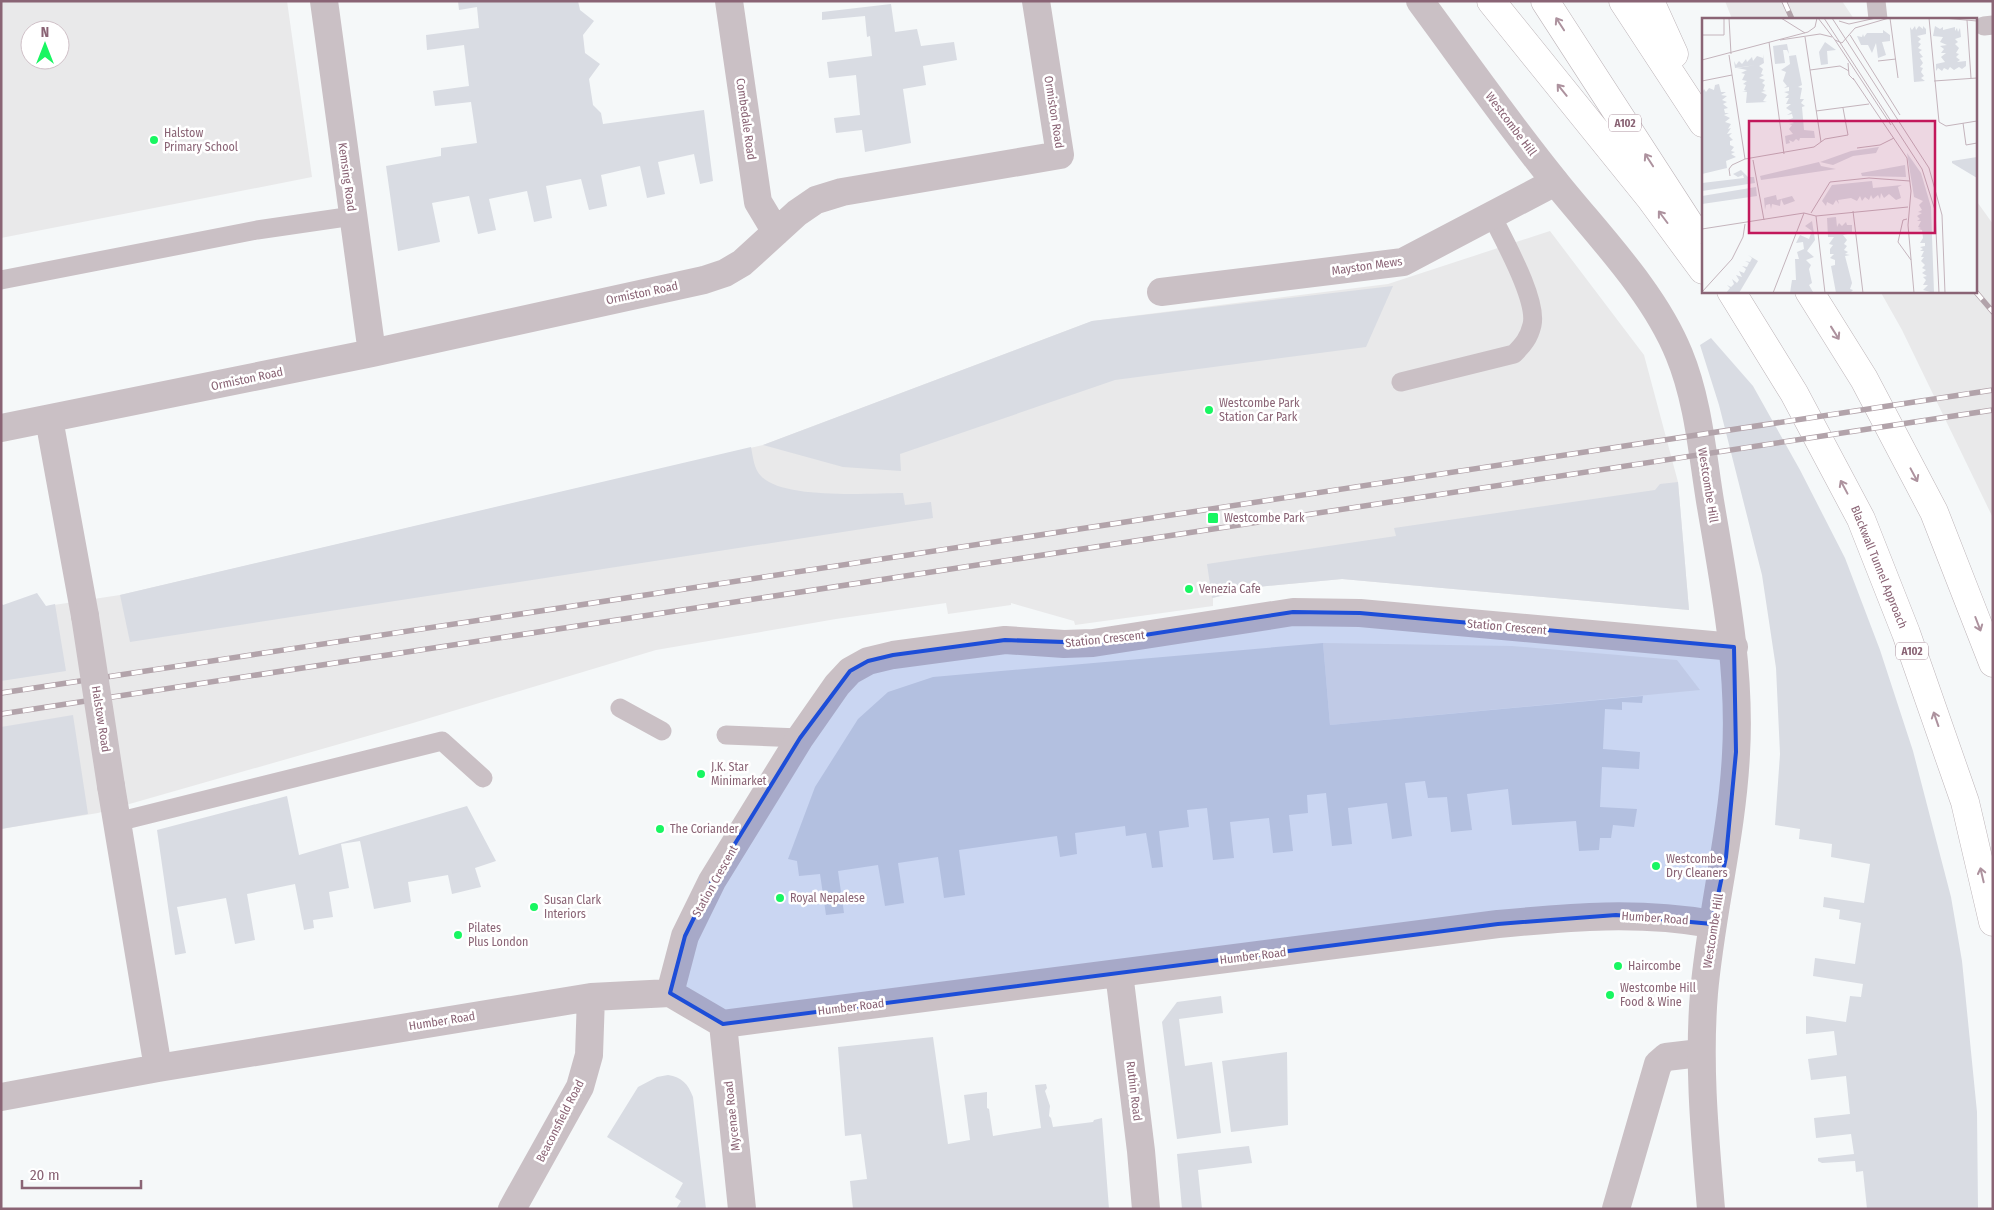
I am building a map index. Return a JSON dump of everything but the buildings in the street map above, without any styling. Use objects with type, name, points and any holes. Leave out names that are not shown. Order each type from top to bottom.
[{"type":"highway","points":[[1491,1],[1650,198],[1702,269]]},
{"type":"highway","name":"A102","points":[[1545,1],[1702,243]]},
{"type":"highway","points":[[1623,1],[1702,121]]},
{"type":"highway","points":[[1650,1],[1702,114]]},
{"type":"highway","points":[[1719,292],[1794,394]]},
{"type":"highway","name":"Blackwall Tunnel Approach","points":[[1732,292],[1794,394],[1861,519],[1906,633],[1965,802],[1993,922]]},
{"type":"highway","points":[[1810,292],[1864,379],[1934,512],[1993,663]]},
{"type":"street","name":"Kemsing Road","points":[[324,1],[372,353]]},
{"type":"street","name":"Combedale Road","points":[[729,1],[758,202],[776,232]]},
{"type":"street","name":"Ormiston Road","points":[[49,419],[372,353],[704,280],[725,273],[742,263],[797,213],[816,200],[842,192],[1060,155],[1036,1]]},
{"type":"street","name":"Westcombe Hill","points":[[1420,1],[1555,182],[1630,274],[1657,313],[1678,352],[1694,399],[1734,647],[1736,752],[1726,857],[1712,924],[1700,1053],[1711,1209]]},
{"type":"street","name":"Mayston Mews","points":[[1160,292],[1403,262],[1555,182]]},
{"type":"street","points":[[1,428],[49,419]]},
{"type":"street","name":"Halstow Road","points":[[49,419],[86,616],[111,786],[158,1068]]},
{"type":"street","name":"Station Crescent","points":[[670,994],[685,936],[699,904],[800,738],[837,685],[850,671],[868,661],[893,655],[1005,640],[1064,644],[1093,642],[1293,612],[1360,613],[1734,647]]},
{"type":"street","name":"Humber Road","points":[[723,1024],[1570,917],[1653,916],[1712,924]]},
{"type":"street","name":"Ruthin Road","points":[[1119,973],[1141,1150],[1146,1209]]},
{"type":"street","points":[[670,994],[723,1024]]},
{"type":"street","name":"Humber Road","points":[[1,1097],[158,1068],[591,997],[670,994]]},
{"type":"street","name":"Beaconsfield Road","points":[[512,1209],[580,1087],[589,1055],[591,997]]},
{"type":"street","name":"Mycenae Road","points":[[723,1024],[742,1209]]},
{"type":"street","points":[[1616,1209],[1658,1064],[1666,1056],[1700,1053]]},
{"type":"lane","points":[[1876,1],[1878,18]]},
{"type":"lane","points":[[1401,382],[1514,354],[1526,342],[1533,324],[1532,301],[1491,214]]},
{"type":"lane","points":[[1,280],[257,230],[353,216]]},
{"type":"lane","points":[[620,708],[662,731]]},
{"type":"lane","points":[[726,734],[800,738]]},
{"type":"lane","points":[[118,822],[442,741],[483,778]]},
{"type":"highlighted area","points":[[1293,612],[1360,613],[1734,647],[1736,752],[1726,857],[1712,924],[1616,915],[1498,924],[723,1024],[670,993],[685,936],[712,881],[800,738],[850,671],[868,661],[893,655],[1005,640],[1093,643]]},
{"type":"shaded area","name":"Halstow Primary School","points":[[1,1],[287,1],[312,177],[1,238]]},
{"type":"shaded area","points":[[458,1],[578,1],[580,10],[594,21],[583,35],[585,53],[600,64],[589,79],[593,105],[601,113],[603,124],[704,110],[713,181],[700,184],[694,154],[658,162],[665,194],[647,198],[640,166],[601,175],[607,206],[589,210],[581,179],[546,186],[552,218],[534,222],[527,191],[489,199],[496,230],[478,234],[469,196],[432,203],[440,242],[398,251],[386,166],[441,156],[441,148],[477,143],[471,102],[435,106],[433,91],[469,86],[464,45],[427,50],[426,35],[479,28],[477,7],[459,10]]},
{"type":"shaded area","points":[[1725,1],[1842,1],[1853,18],[1732,18]]},
{"type":"shaded area","points":[[891,4],[895,32],[917,29],[921,46],[954,42],[957,60],[923,66],[926,85],[903,89],[911,143],[865,152],[862,130],[836,133],[834,118],[860,115],[856,75],[829,78],[827,62],[872,56],[870,36],[867,37],[865,16],[822,20],[822,12]]},
{"type":"shaded area","points":[[1976,200],[1993,224],[1993,518],[1902,330],[1881,292],[1976,292]]},
{"type":"shaded area","points":[[1550,231],[1644,355],[1678,482],[1689,610],[1342,579],[1257,587],[1213,598],[1213,606],[1075,625],[1074,621],[1011,603],[1011,605],[948,614],[946,603],[836,619],[656,650],[413,723],[98,813],[1,829],[1,613],[120,595],[763,445],[1092,321],[1388,284]]},
{"type":"shaded area","points":[[1393,286],[1366,347],[1115,380],[900,454],[901,471],[843,467],[763,445],[1092,321]]},
{"type":"shaded area","points":[[1711,338],[1753,386],[1800,470],[1845,558],[1880,650],[1913,751],[1951,897],[1962,961],[1977,1112],[1978,1209],[1867,1209],[1863,1171],[1856,1172],[1855,1161],[1822,1163],[1818,1161],[1818,1158],[1854,1154],[1851,1134],[1816,1138],[1814,1118],[1850,1114],[1846,1076],[1811,1080],[1808,1059],[1837,1055],[1834,1031],[1806,1034],[1806,1016],[1846,1022],[1850,996],[1861,997],[1863,984],[1813,976],[1815,958],[1855,964],[1861,923],[1839,919],[1840,910],[1823,907],[1824,897],[1864,903],[1870,864],[1831,857],[1832,844],[1799,839],[1800,829],[1775,825],[1780,754],[1776,668],[1762,575],[1719,405],[1700,345]]},
{"type":"shaded area","points":[[751,447],[757,470],[761,476],[772,484],[788,489],[828,494],[903,493],[905,505],[931,502],[933,518],[130,642],[120,595]]},
{"type":"shaded area","points":[[1678,482],[1689,610],[1342,579],[1257,587],[1212,598],[1207,564],[1396,536],[1394,528],[1655,490],[1660,484]]},
{"type":"shaded area","points":[[37,593],[46,606],[55,604],[66,671],[1,681],[1,603],[3,605]]},
{"type":"shaded area","points":[[1323,643],[1512,646],[1677,660],[1700,690],[1330,725]]},
{"type":"shaded area","points":[[1323,643],[1330,725],[1643,696],[1642,703],[1622,702],[1622,710],[1605,709],[1603,749],[1640,752],[1639,769],[1602,767],[1600,807],[1637,809],[1634,827],[1613,825],[1611,838],[1600,838],[1599,850],[1579,851],[1576,821],[1512,825],[1508,789],[1467,794],[1472,830],[1451,832],[1447,797],[1428,798],[1425,781],[1405,783],[1412,836],[1392,839],[1387,803],[1348,808],[1352,844],[1332,846],[1326,793],[1307,795],[1308,813],[1289,815],[1293,851],[1273,853],[1269,818],[1230,822],[1234,858],[1213,860],[1207,808],[1187,810],[1189,827],[1159,831],[1163,867],[1152,868],[1146,833],[1126,836],[1125,826],[1075,833],[1077,854],[1060,857],[1057,836],[959,850],[965,895],[944,898],[938,857],[898,863],[904,903],[885,906],[878,865],[838,871],[844,913],[826,915],[820,874],[799,876],[797,861],[788,859],[815,787],[858,719],[888,692],[933,677]]},
{"type":"shaded area","points":[[73,715],[88,814],[1,829],[1,727]]},
{"type":"shaded area","points":[[287,796],[299,855],[467,806],[496,861],[475,868],[481,887],[452,894],[448,875],[408,882],[411,902],[374,909],[360,841],[341,844],[349,888],[329,892],[333,917],[313,920],[314,928],[304,930],[295,884],[247,894],[255,940],[235,944],[226,898],[177,907],[186,953],[175,955],[157,830]]},
{"type":"shaded area","points":[[1221,996],[1223,1013],[1179,1019],[1185,1066],[1212,1062],[1221,1133],[1177,1139],[1162,1022],[1177,1002]]},
{"type":"shaded area","points":[[933,1037],[948,1144],[970,1140],[964,1095],[987,1092],[987,1108],[989,1109],[993,1136],[1041,1128],[1035,1085],[1046,1084],[1047,1088],[1045,1091],[1050,1106],[1049,1116],[1053,1127],[1093,1122],[1102,1118],[1109,1209],[853,1209],[850,1181],[867,1179],[861,1134],[845,1136],[838,1047]]},
{"type":"shaded area","points":[[1287,1052],[1288,1125],[1231,1132],[1222,1061]]},
{"type":"shaded area","points":[[668,1075],[677,1077],[684,1082],[693,1097],[706,1209],[676,1209],[681,1201],[675,1197],[683,1183],[607,1137],[638,1087],[657,1077]]},
{"type":"shaded area","points":[[1249,1146],[1252,1163],[1198,1170],[1202,1209],[1182,1209],[1177,1154]]},
{"type":"railway","points":[[1784,1],[1792,18]]},
{"type":"railway","points":[[1976,292],[1993,312]]},
{"type":"railway","points":[[1,693],[1993,390]]},
{"type":"railway","points":[[1,714],[1993,410]]},
{"type":"place","name":"Halstow Primary School","points":[[154,140]]},
{"type":"place","name":"Westcombe Park Station Car Park","points":[[1209,410]]},
{"type":"place","name":"Westcombe Park","points":[[1213,518]]},
{"type":"place","name":"Venezia Cafe","points":[[1189,589]]},
{"type":"place","name":"J.K. Star Minimarket","points":[[701,774]]},
{"type":"place","name":"The Coriander","points":[[660,829]]},
{"type":"place","name":"Westcombe Dry Cleaners","points":[[1656,866]]},
{"type":"place","name":"Royal Nepalese","points":[[780,898]]},
{"type":"place","name":"Susan Clark Interiors","points":[[534,907]]},
{"type":"place","name":"Pilates Plus London","points":[[458,935]]},
{"type":"place","name":"Haircombe","points":[[1618,966]]},
{"type":"place","name":"Westcombe Hill Food & Wine","points":[[1610,995]]}]
